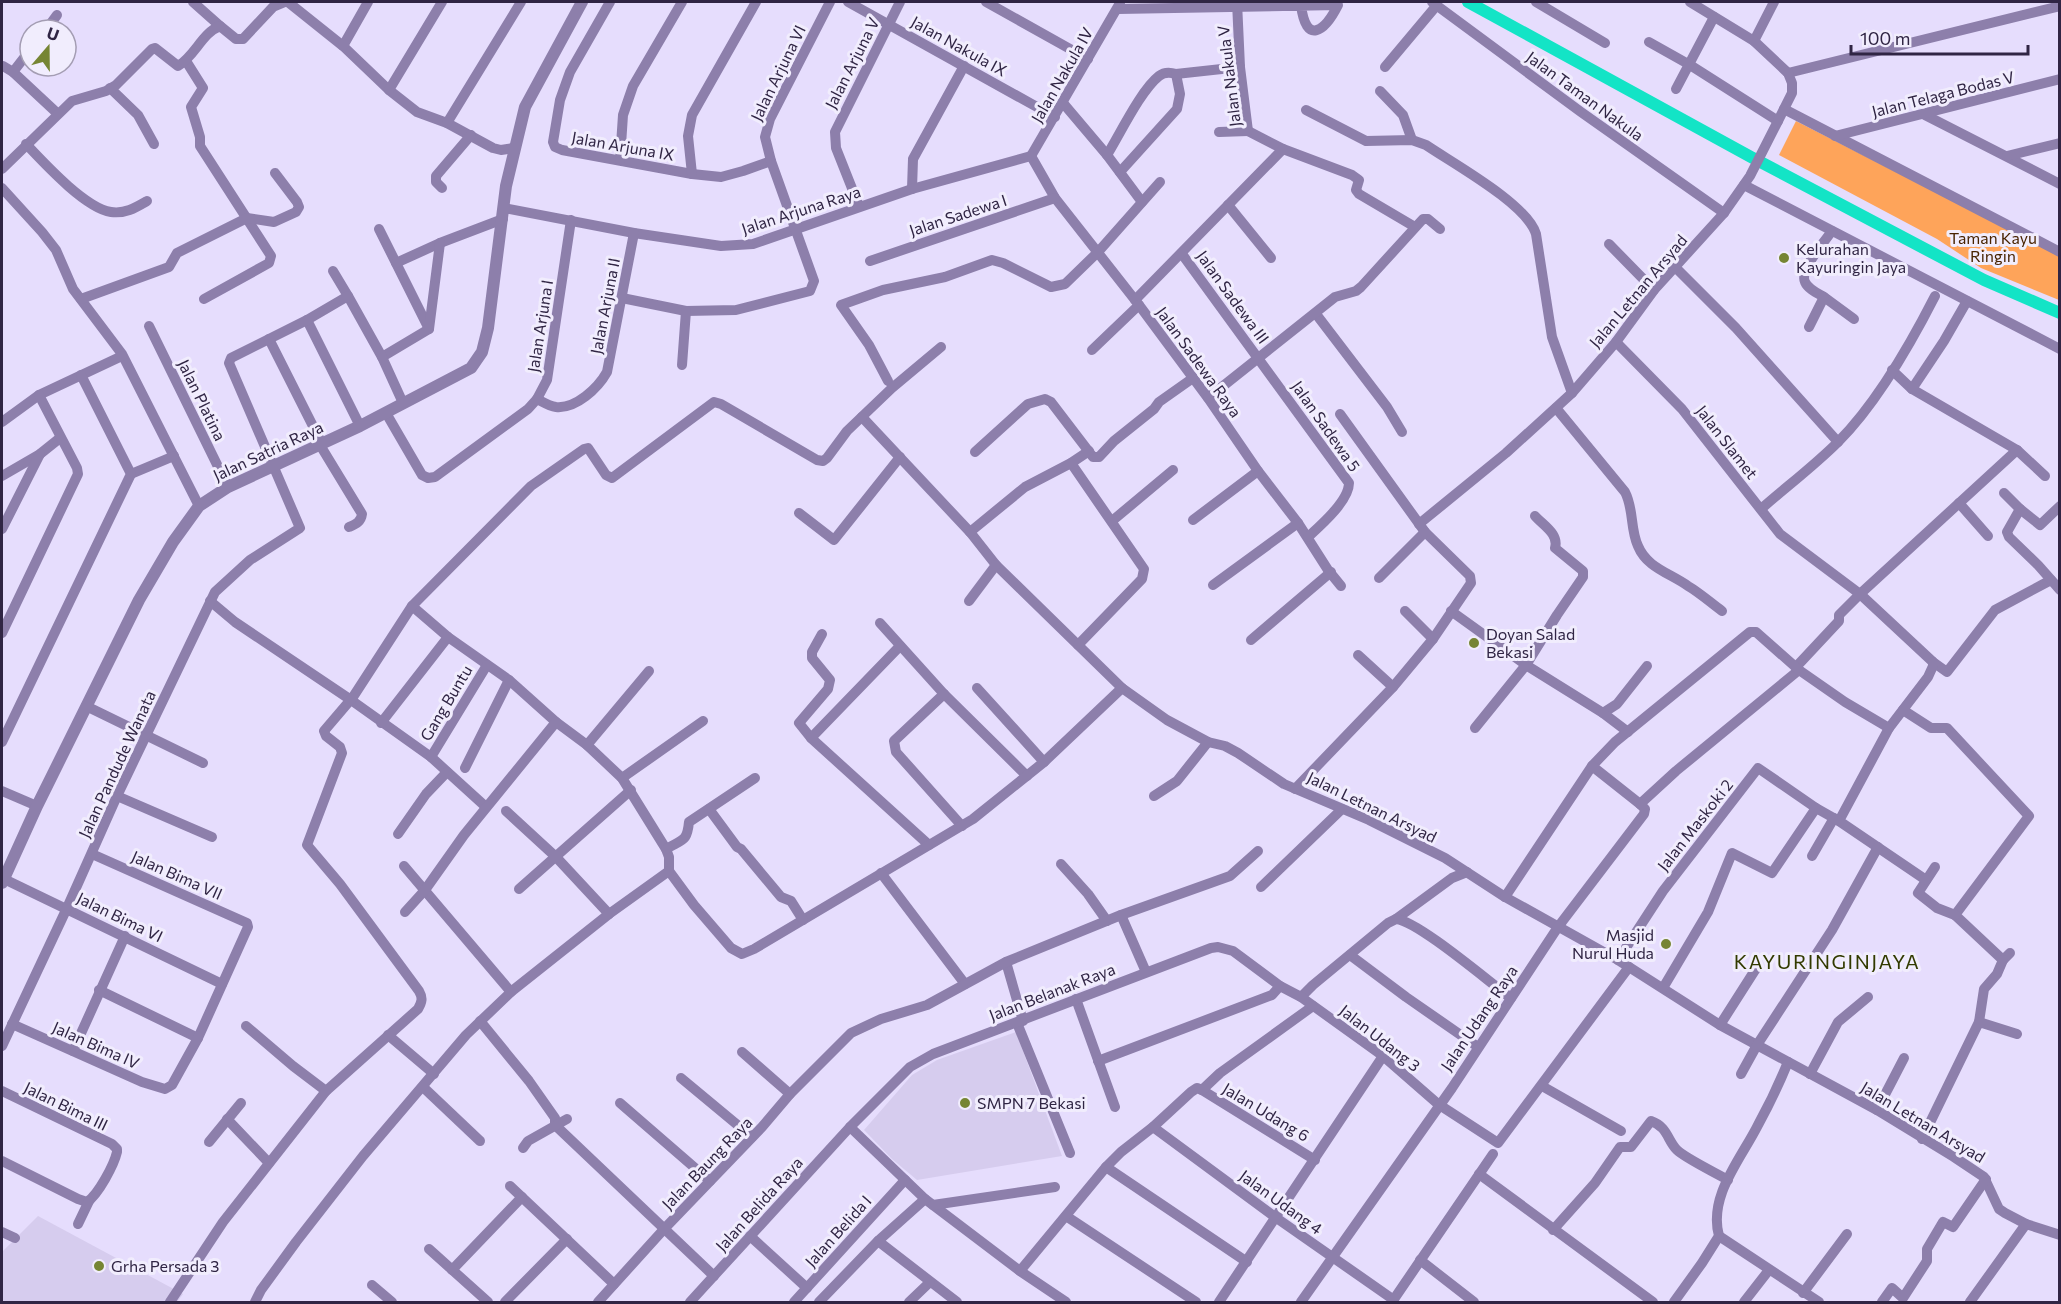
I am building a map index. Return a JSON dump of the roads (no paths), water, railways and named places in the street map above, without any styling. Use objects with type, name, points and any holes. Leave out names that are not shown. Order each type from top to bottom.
[{"type":"street","points":[[193,2],[236,39],[243,39],[273,8],[286,2],[343,46],[389,90],[417,112],[447,123],[493,148],[514,151]]},
{"type":"street","points":[[343,46],[368,2]]},
{"type":"street","points":[[389,90],[442,2]]},
{"type":"street","points":[[447,123],[521,2]]},
{"type":"street","name":"Jalan Satria Raya","points":[[3,881],[37,806],[139,600],[173,542],[199,506],[228,487],[386,413],[471,368],[478,361],[489,328],[506,186],[525,107],[581,2]]},
{"type":"street","name":"Jalan Arjuna IX","points":[[610,2],[570,72],[560,99],[553,142],[555,147],[692,174],[721,177],[771,161]]},
{"type":"street","points":[[621,160],[623,115],[626,104],[633,86],[682,2]]},
{"type":"street","points":[[692,174],[688,136],[692,115],[756,2]]},
{"type":"street","name":"Jalan Arjuna VI","points":[[686,311],[736,310],[810,291],[814,281],[771,161],[765,137],[770,119],[830,2]]},
{"type":"street","name":"Jalan Nakula IX","points":[[848,2],[1055,117]]},
{"type":"street","name":"Jalan Arjuna V","points":[[859,207],[836,148],[835,132],[900,2]]},
{"type":"street","points":[[986,2],[1088,59]]},
{"type":"street","points":[[1536,2],[1605,43]]},
{"type":"street","points":[[1690,2],[1754,41],[1788,73],[2060,6]]},
{"type":"street","points":[[1754,41],[1774,2]]},
{"type":"street","points":[[1385,67],[1434,3]]},
{"type":"street","name":"Jalan Taman Nakula","points":[[1434,3],[1581,112],[1724,213]]},
{"type":"street","points":[[1119,5],[1237,4],[1338,5],[1327,25],[1318,30],[1310,29],[1303,20],[1301,5]]},
{"type":"street","name":"Jalan Nakula V","points":[[1237,4],[1240,67],[1248,131],[1283,148],[1353,175],[1359,180],[1357,192],[1375,205],[1415,227]]},
{"type":"street","name":"Jalan Nakula IV","points":[[1031,156],[1119,5]]},
{"type":"street","points":[[1677,89],[1714,17]]},
{"type":"street","points":[[2,169],[57,113],[72,101],[110,88],[152,49],[155,48],[178,66],[186,62],[213,29],[220,26]]},
{"type":"street","points":[[1649,42],[1690,64],[1778,121]]},
{"type":"street","points":[[186,62],[204,88],[191,107],[200,137],[200,146],[271,256],[269,263],[204,299]]},
{"type":"street","points":[[912,189],[913,159],[964,66]]},
{"type":"street","points":[[1107,155],[1145,92],[1159,76],[1169,72],[1176,74],[1240,67]]},
{"type":"street","points":[[8,69],[57,113]]},
{"type":"street","name":"Jalan Letnan Arsyad","points":[[1788,73],[1792,83],[1792,93],[1747,180],[1724,213],[1654,290],[1616,342],[1572,393],[1422,528],[1471,579],[1470,585],[1433,639],[1393,687],[1294,789],[1369,820],[1446,858],[1505,897],[1618,960],[1720,1025],[1876,1110],[1954,1157],[1986,1179],[1999,1209],[2026,1224],[2060,1235]]},
{"type":"street","points":[[1120,172],[1177,108],[1180,94],[1176,74]]},
{"type":"street","name":"Jalan Telaga Bodas V","points":[[1835,136],[2060,80]]},
{"type":"street","points":[[110,88],[138,115],[154,144]]},
{"type":"street","points":[[1380,91],[1396,105],[1403,115],[1412,140]]},
{"type":"street","points":[[1063,103],[1107,155],[1142,202]]},
{"type":"street","points":[[1784,109],[2060,252]]},
{"type":"street","points":[[1306,110],[1366,141],[1412,140],[1426,146],[1507,199],[1533,225],[1552,338],[1572,393]]},
{"type":"street","points":[[1924,115],[2060,184]]},
{"type":"street","points":[[1219,132],[1248,131]]},
{"type":"street","points":[[442,188],[436,182],[436,176],[471,135]]},
{"type":"street","points":[[2007,156],[2060,143]]},
{"type":"street","points":[[26,144],[83,197],[110,212],[125,212],[147,201]]},
{"type":"street","name":"Jalan Sadewa III","points":[[1092,350],[1283,148]]},
{"type":"street","name":"Jalan Arjuna Raya","points":[[503,213],[721,246],[736,246],[753,244],[912,189],[1031,156]]},
{"type":"street","name":"Jalan Sadewa Raya","points":[[1031,156],[1055,198],[1137,302],[1208,398],[1258,471],[1298,522],[1341,586]]},
{"type":"street","points":[[81,299],[169,267],[177,254],[247,218],[274,222],[296,212],[299,207],[297,202],[275,173]]},
{"type":"street","points":[[1747,180],[1832,231],[2060,349]]},
{"type":"street","points":[[888,381],[869,345],[841,304],[883,290],[945,277],[992,260],[1003,263],[1051,287],[1058,287],[1065,284],[1098,252],[1160,182]]},
{"type":"street","points":[[2,188],[56,250],[73,289],[122,356],[199,506]]},
{"type":"street","name":"Jalan Sadewa I","points":[[870,261],[1055,198]]},
{"type":"street","points":[[1228,205],[1271,258]]},
{"type":"street","points":[[396,263],[503,213]]},
{"type":"street","points":[[1208,398],[1335,297],[1361,287],[1424,218],[1440,229]]},
{"type":"street","name":"Jalan Arjuna I","points":[[386,413],[422,475],[435,477],[528,409],[537,399],[547,380],[570,224]]},
{"type":"street","points":[[379,229],[429,329]]},
{"type":"street","points":[[1832,231],[1809,262],[1804,274],[1805,283],[1810,289],[1854,319]]},
{"type":"street","name":"Jalan Arjuna II","points":[[537,399],[556,407],[568,406],[598,385],[607,372],[634,233]]},
{"type":"street","points":[[429,329],[440,243]]},
{"type":"street","points":[[1610,244],[1654,290]]},
{"type":"street","name":"Jalan Sadewa III","points":[[1182,254],[1260,358]]},
{"type":"street","points":[[1675,267],[1736,327],[1838,442]]},
{"type":"street","points":[[333,272],[382,357],[403,403]]},
{"type":"street","points":[[274,466],[229,363],[236,354],[307,320],[348,296]]},
{"type":"street","points":[[1761,509],[1838,442],[1860,416],[1892,370],[1935,296]]},
{"type":"street","points":[[1809,327],[1824,297]]},
{"type":"street","points":[[622,298],[686,311],[682,365]]},
{"type":"street","points":[[1912,389],[1967,301]]},
{"type":"street","points":[[1316,314],[1387,407],[1402,432]]},
{"type":"street","points":[[307,320],[360,426]]},
{"type":"street","name":"Jalan Platina","points":[[149,326],[228,487]]},
{"type":"street","points":[[382,357],[429,329]]},
{"type":"street","points":[[269,339],[320,440],[320,445],[362,514],[362,519],[349,527]]},
{"type":"street","name":"Jalan Slamet","points":[[1616,342],[1682,409],[1780,534],[1860,594],[1933,662]]},
{"type":"street","points":[[170,1302],[223,1222],[326,1091],[422,1003],[421,995],[340,884],[307,845],[342,753],[340,747],[326,736],[324,730],[351,700],[412,606],[531,486],[584,449],[588,448],[606,475],[612,478],[714,402],[817,460],[823,460],[827,458],[847,431],[892,388],[941,347]]},
{"type":"street","points":[[2,422],[39,395],[122,356]]},
{"type":"street","name":"Jalan Sadewa 5","points":[[1260,358],[1349,484],[1345,496],[1326,521],[1308,537]]},
{"type":"street","points":[[1892,370],[1912,389],[2017,450],[2044,476]]},
{"type":"street","points":[[81,375],[131,474]]},
{"type":"street","points":[[975,452],[1028,404],[1045,399],[1051,402],[1092,457],[1099,458],[1114,441],[1154,409],[1159,402],[1193,378]]},
{"type":"street","points":[[2,633],[77,479],[77,468],[39,395]]},
{"type":"street","points":[[1556,408],[1625,492],[1631,507],[1634,537],[1642,556],[1722,611]]},
{"type":"street","points":[[1340,414],[1422,528],[1379,578]]},
{"type":"street","points":[[862,417],[970,532],[996,565],[1122,688],[1167,720],[1208,742],[1225,746],[1294,789]]},
{"type":"street","points":[[2,476],[60,438]]},
{"type":"street","points":[[1592,766],[1640,804],[1797,669],[1839,621],[1839,615],[1860,594],[2017,450]]},
{"type":"street","points":[[970,532],[1025,486],[1071,463],[1089,451]]},
{"type":"street","points":[[2,529],[40,453]]},
{"type":"street","points":[[2,742],[131,474],[174,456]]},
{"type":"street","points":[[799,513],[834,540],[900,457]]},
{"type":"street","points":[[1071,463],[1144,569],[1142,579],[1078,645]]},
{"type":"street","name":"Jalan Pandude Wanata","points":[[2,1046],[117,796],[215,592],[250,560],[300,528],[274,466]]},
{"type":"street","points":[[1112,521],[1173,470]]},
{"type":"street","points":[[1193,520],[1258,471]]},
{"type":"street","points":[[2004,493],[2040,525],[2060,506]]},
{"type":"street","points":[[1959,503],[1988,536]]},
{"type":"street","points":[[2020,509],[2008,530],[2008,536],[2060,590]]},
{"type":"street","points":[[1475,728],[1526,665],[1584,573],[1555,548],[1556,536],[1535,516]]},
{"type":"street","points":[[1213,585],[1298,522]]},
{"type":"street","points":[[969,601],[996,565]]},
{"type":"street","points":[[1251,639],[1330,572]]},
{"type":"street","points":[[1812,856],[1837,820],[1889,728],[1928,677],[1933,662],[1947,672],[1995,610],[2051,580]]},
{"type":"street","points":[[210,601],[235,622],[431,757],[486,807]]},
{"type":"street","points":[[412,606],[448,637],[509,680],[622,778],[666,849],[669,857],[669,871],[722,938],[731,948],[742,954],[962,826],[1044,762],[1122,688]]},
{"type":"street","points":[[1405,611],[1433,639]]},
{"type":"street","points":[[1451,611],[1526,665],[1603,712],[1624,729]]},
{"type":"street","points":[[880,623],[944,694],[1027,776]]},
{"type":"street","points":[[1505,897],[1592,766],[1624,729],[1750,632],[1756,632],[1797,669],[1845,702],[1889,728]]},
{"type":"street","points":[[822,634],[812,652],[812,658],[830,680],[828,689],[800,723],[811,738],[929,845]]},
{"type":"street","points":[[381,723],[448,637]]},
{"type":"street","points":[[811,738],[900,646]]},
{"type":"street","points":[[1358,655],[1393,687]]},
{"type":"street","name":"Gang Buntu","points":[[431,757],[487,665]]},
{"type":"street","points":[[1603,712],[1617,704],[1647,666]]},
{"type":"street","points":[[586,745],[649,671]]},
{"type":"street","points":[[465,768],[509,680]]},
{"type":"street","points":[[977,688],[1044,762]]},
{"type":"street","points":[[944,694],[894,741],[894,747],[962,826]]},
{"type":"street","points":[[86,706],[203,763]]},
{"type":"street","points":[[1903,710],[1931,728],[1947,728],[2030,816],[1955,915]]},
{"type":"street","points":[[622,778],[703,721]]},
{"type":"street","points":[[405,912],[424,891],[486,807],[556,722]]},
{"type":"street","points":[[1154,796],[1178,781],[1208,742]]},
{"type":"street","name":"Jalan Maskoki 2","points":[[1618,960],[1663,891],[1755,770],[1758,768],[1763,770],[1816,808]]},
{"type":"street","points":[[398,834],[426,794],[447,772]]},
{"type":"street","points":[[666,849],[685,838],[689,832],[689,822],[755,778]]},
{"type":"street","points":[[519,889],[631,790]]},
{"type":"street","points":[[2,791],[37,806]]},
{"type":"street","points":[[117,796],[212,837]]},
{"type":"street","name":"Jalan Udang Raya","points":[[1301,1302],[1438,1104],[1452,1088],[1558,927],[1644,814],[1645,809],[1640,804]]},
{"type":"street","points":[[1663,988],[1708,912],[1732,853],[1772,873],[1816,808],[1926,880]]},
{"type":"street","points":[[710,809],[737,847],[782,897],[791,902],[803,920]]},
{"type":"street","points":[[1261,887],[1342,809]]},
{"type":"street","points":[[506,811],[556,857],[609,914]]},
{"type":"street","points":[[1741,1074],[1757,1045],[1820,951],[1878,847]]},
{"type":"street","name":"Jalan Baung Raya","points":[[598,1302],[790,1094],[851,1033],[871,1023],[927,1005],[1006,962],[1121,915],[1230,876],[1258,851]]},
{"type":"street","name":"Jalan Bima VII","points":[[92,854],[244,921],[248,926],[222,984]]},
{"type":"street","points":[[1061,864],[1088,894],[1107,921]]},
{"type":"street","points":[[404,866],[511,992]]},
{"type":"street","points":[[1922,1139],[1978,1022],[1984,989],[1997,974],[2007,957],[1955,915],[1937,908],[1918,893],[1935,867]]},
{"type":"street","points":[[255,1302],[261,1290],[296,1242],[363,1156],[466,1035],[511,992],[609,914],[669,871]]},
{"type":"street","points":[[1299,996],[1388,923],[1452,878],[1466,871]]},
{"type":"street","points":[[881,873],[965,984]]},
{"type":"street","name":"Jalan Bima VI","points":[[3,881],[67,908],[222,984]]},
{"type":"street","points":[[1121,915],[1146,972]]},
{"type":"street","points":[[1396,919],[1405,921],[1424,933],[1511,998]]},
{"type":"street","points":[[73,1051],[125,936]]},
{"type":"street","name":"Jalan Belanak Raya","points":[[850,1127],[910,1067],[933,1054],[1146,972],[1218,947],[1233,951],[1283,987]]},
{"type":"street","points":[[1350,955],[1478,1047]]},
{"type":"street","points":[[1006,962],[1020,1022],[1070,1153]]},
{"type":"street","points":[[1621,1131],[1542,1086],[1629,967]]},
{"type":"street","points":[[1720,1025],[1757,967]]},
{"type":"street","points":[[99,990],[198,1038],[222,984]]},
{"type":"street","points":[[1098,1061],[1272,995],[1283,987]]},
{"type":"street","name":"Jalan Udang 3","points":[[1283,987],[1383,1056],[1438,1104],[1498,1143],[1542,1086]]},
{"type":"street","points":[[1810,1074],[1838,1023],[1868,997]]},
{"type":"street","points":[[1076,999],[1115,1107]]},
{"type":"street","points":[[1020,1270],[1120,1152],[1153,1127],[1191,1092],[1197,1088],[1202,1090],[1220,1073],[1313,1006]]},
{"type":"street","points":[[480,1021],[555,1118],[555,1125],[714,1276]]},
{"type":"street","points":[[1978,1022],[2017,1034]]},
{"type":"street","name":"Jalan Bima IV","points":[[12,1024],[142,1082],[161,1088],[169,1088],[198,1038]]},
{"type":"street","points":[[246,1026],[326,1091]]},
{"type":"street","points":[[388,1035],[434,1074]]},
{"type":"street","points":[[742,1052],[790,1094]]},
{"type":"street","points":[[1219,1302],[1383,1056]]},
{"type":"street","points":[[1876,1110],[1904,1058]]},
{"type":"street","points":[[1674,1302],[1719,1236],[1716,1216],[1720,1197],[1788,1062]]},
{"type":"street","points":[[681,1078],[752,1137]]},
{"type":"street","points":[[423,1087],[480,1142]]},
{"type":"street","name":"Jalan Udang 6","points":[[1202,1090],[1315,1160]]},
{"type":"street","name":"Jalan Bima III","points":[[2,1091],[115,1147],[117,1152],[115,1159],[89,1201]]},
{"type":"street","points":[[209,1142],[241,1103]]},
{"type":"street","points":[[620,1103],[710,1181]]},
{"type":"street","points":[[227,1119],[269,1163]]},
{"type":"street","points":[[523,1148],[528,1141],[567,1119]]},
{"type":"street","points":[[1553,1230],[1595,1183],[1620,1147],[1631,1147],[1652,1121],[1658,1123],[1670,1136],[1676,1149],[1728,1180]]},
{"type":"street","points":[[850,1127],[927,1200],[1066,1302]]},
{"type":"street","name":"Jalan Belida Raya","points":[[690,1302],[850,1127]]},
{"type":"street","name":"Jalan Udang 4","points":[[1153,1127],[1393,1301]]},
{"type":"street","points":[[1393,1301],[1493,1154]]},
{"type":"street","points":[[2,1161],[78,1199],[89,1201],[78,1224]]},
{"type":"street","points":[[1106,1167],[1247,1262]]},
{"type":"street","points":[[1479,1174],[1653,1302]]},
{"type":"street","points":[[1882,1302],[1892,1288],[1903,1298],[1927,1261],[1927,1249],[1942,1222],[1953,1227],[1986,1179]]},
{"type":"street","name":"Jalan Belida I","points":[[794,1302],[907,1182]]},
{"type":"street","points":[[510,1186],[614,1284]]},
{"type":"street","points":[[819,1302],[878,1241],[927,1200],[1055,1187]]},
{"type":"street","points":[[452,1270],[522,1197]]},
{"type":"street","points":[[1066,1216],[1196,1302]]},
{"type":"street","points":[[1970,1302],[2026,1224]]},
{"type":"street","points":[[2,1232],[15,1238]]},
{"type":"street","points":[[1803,1293],[1847,1233]]},
{"type":"street","points":[[750,1236],[807,1288]]},
{"type":"street","points":[[1719,1236],[1819,1302]]},
{"type":"street","points":[[505,1302],[567,1239]]},
{"type":"street","points":[[878,1241],[957,1302]]},
{"type":"street","points":[[429,1249],[488,1302]]},
{"type":"street","points":[[1420,1260],[1474,1302]]},
{"type":"street","points":[[1744,1302],[1769,1270]]},
{"type":"street","points":[[909,1302],[930,1281]]},
{"type":"street","points":[[372,1285],[392,1302]]},
{"type":"waterway","points":[[1468,2],[1751,157],[1984,280],[2060,313]]},
{"type":"place","name":"Kelurahan Kayuringin Jaya","points":[[1784,258]]},
{"type":"place","name":"Doyan Salad Bekasi","points":[[1474,643]]},
{"type":"place","name":"Masjid Nurul Huda","points":[[1666,944]]},
{"type":"place","name":"SMPN 7 Bekasi","points":[[965,1103]]},
{"type":"place","name":"Grha Persada 3","points":[[99,1266]]},
{"type":"district","name":"KAYURINGINJAYA","points":[[1827,962]]},
{"type":"park label","name":"Taman Kayu Ringin","points":[[1993,247]]}]
